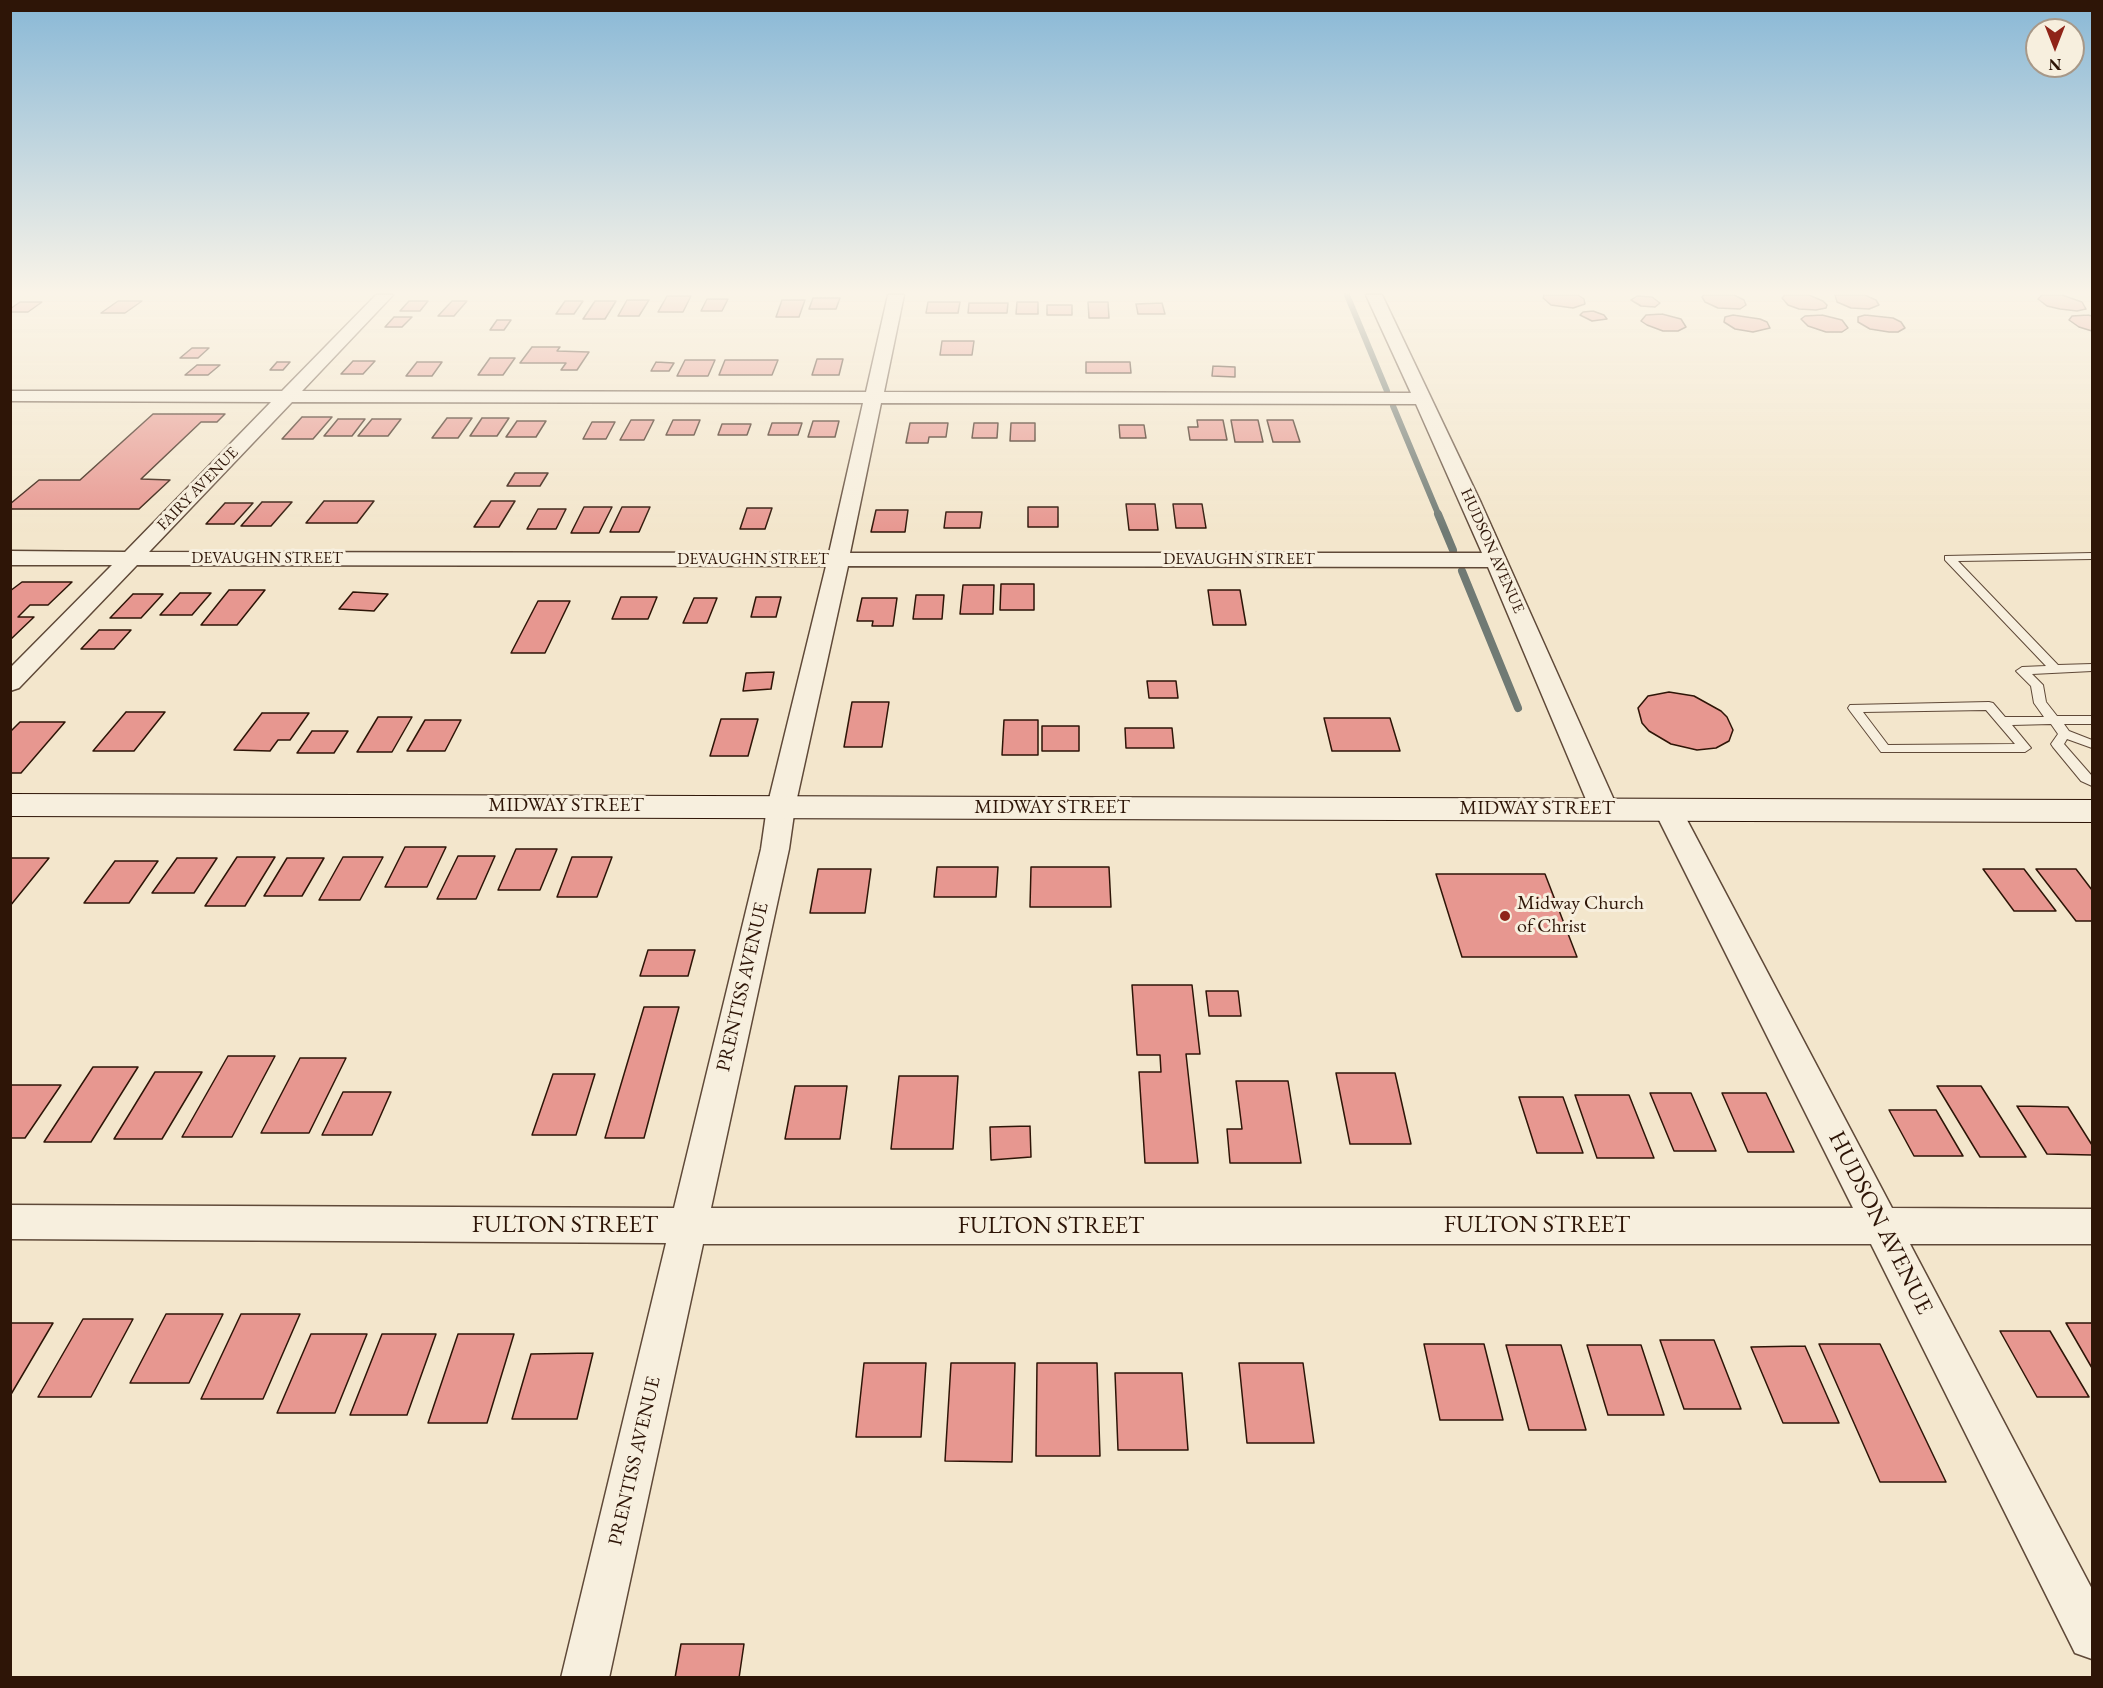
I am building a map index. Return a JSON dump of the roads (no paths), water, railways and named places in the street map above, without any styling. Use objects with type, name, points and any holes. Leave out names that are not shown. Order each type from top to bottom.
[{"type":"street","name":"FAIRY AVENUE","points":[[10,683],[309,374]]},
{"type":"street","name":"PRENTISS AVENUE","points":[[585,1677],[775,849],[781,807],[878,374]]},
{"type":"street","name":"HUDSON AVENUE","points":[[1411,374],[1496,560],[1604,809]]},
{"type":"street","points":[[10,396],[1423,399]]},
{"type":"street","name":"DEVAUGHN STREET","points":[[10,558],[1496,560]]},
{"type":"street","name":"MIDWAY STREET","points":[[10,805],[2092,811]]},
{"type":"street","name":"HUDSON AVENUE","points":[[1668,810],[2092,1636]]},
{"type":"street","name":"FULTON STREET","points":[[10,1222],[689,1226],[2092,1226]]},
{"type":"lane","points":[[2055,669],[1949,558],[2092,556]]},
{"type":"lane","points":[[2092,667],[2022,671],[2037,685],[2040,703],[2065,734],[2092,744]]},
{"type":"lane","points":[[1989,706],[2002,721],[2025,748],[1885,749],[1854,708],[1989,706]]},
{"type":"lane","points":[[2002,721],[2092,720]]},
{"type":"lane","points":[[2065,734],[2057,744],[2087,772],[2092,782]]},
{"type":"waterway","points":[[1380,374],[1387,391]]},
{"type":"waterway","points":[[1393,406],[1439,516]]},
{"type":"waterway","points":[[1438,514],[1453,550]]},
{"type":"waterway","points":[[1462,571],[1518,708]]},
{"type":"place","name":"Midway Church of Christ","points":[[1505,916]]}]
